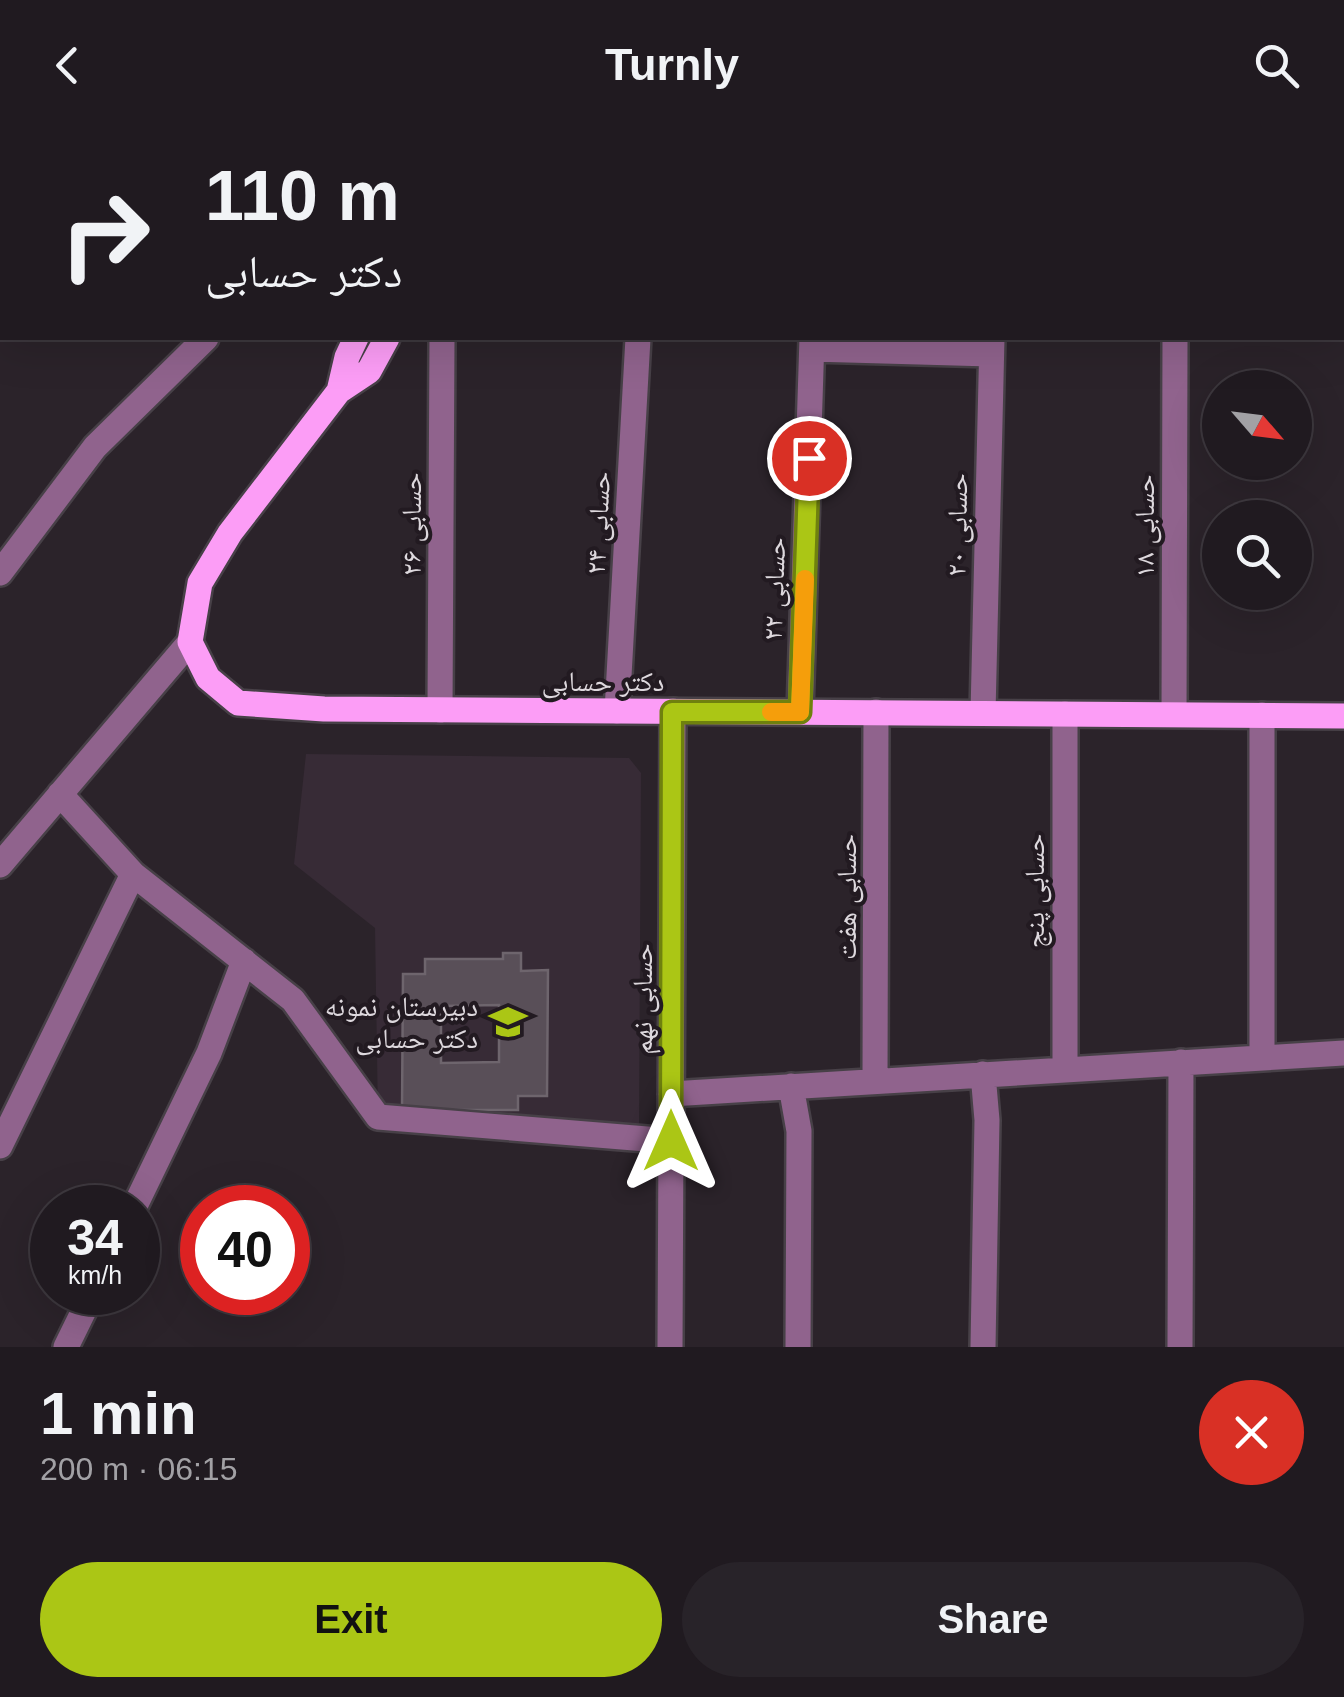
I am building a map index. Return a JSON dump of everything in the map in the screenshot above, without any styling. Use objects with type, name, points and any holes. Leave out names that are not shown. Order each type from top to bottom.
[{"type":"main road","points":[[340,391],[346,357],[355,340]]},
{"type":"main road","points":[[190,642],[200,583],[230,532],[340,391],[368,371],[386,340]]},
{"type":"main road","name":"دکتر حسابی","points":[[190,642],[208,678],[238,703],[324,710],[1344,716]]},
{"type":"street","points":[[0,573],[95,446],[204,340]]},
{"type":"street","name":"حسابی ۲۶","points":[[440,710],[442,340]]},
{"type":"street","name":"حسابی ۲۴","points":[[617,711],[638,340]]},
{"type":"street","name":"حسابی ۱۸","points":[[1174,714],[1175,340]]},
{"type":"street","points":[[812,343],[992,346]]},
{"type":"street","name":"حسابی ۲۲","points":[[800,712],[812,343]]},
{"type":"street","name":"حسابی ۲۰","points":[[983,713],[992,346]]},
{"type":"street","points":[[0,865],[190,642]]},
{"type":"street","name":"حسابی نهم","points":[[670,1347],[672,712]]},
{"type":"street","name":"حسابی هفت","points":[[875,1081],[876,712]]},
{"type":"street","name":"حسابی پنج","points":[[1065,714],[1065,1070]]},
{"type":"street","points":[[1262,715],[1262,1058]]},
{"type":"street","points":[[60,794],[134,874],[293,1000],[378,1117],[671,1141]]},
{"type":"street","points":[[0,1146],[134,874]]},
{"type":"street","points":[[145,1185],[209,1053],[244,962]]},
{"type":"street","points":[[671,1094],[1344,1052]]},
{"type":"street","points":[[1180,1347],[1181,1062]]},
{"type":"street","points":[[982,1074],[987,1120],[983,1347]]},
{"type":"street","points":[[791,1086],[800,1131],[798,1347]]},
{"type":"street","points":[[66,1347],[82,1315]]},
{"type":"shaded area","name":"دبیرستان نمونه دکتر حسابی","points":[[306,754],[629,758],[641,773],[639,1127],[378,1117],[375,928],[294,864]]},
{"type":"building","points":[[503,953],[521,953],[521,971],[548,970],[547,1096],[518,1096],[518,1110],[402,1110],[403,974],[425,974],[425,959],[503,959]],"holes":[[[499,1005],[499,1062],[441,1063],[441,1006]]]},
{"type":"slow traffic","points":[[771,712],[800,712],[805,579]]},
{"type":"place","name":"دبیرستان نمونه دکتر حسابی","points":[[508,1022]]},
{"type":"route","points":[[671,1141],[672,712],[800,712],[809,458]]}]
